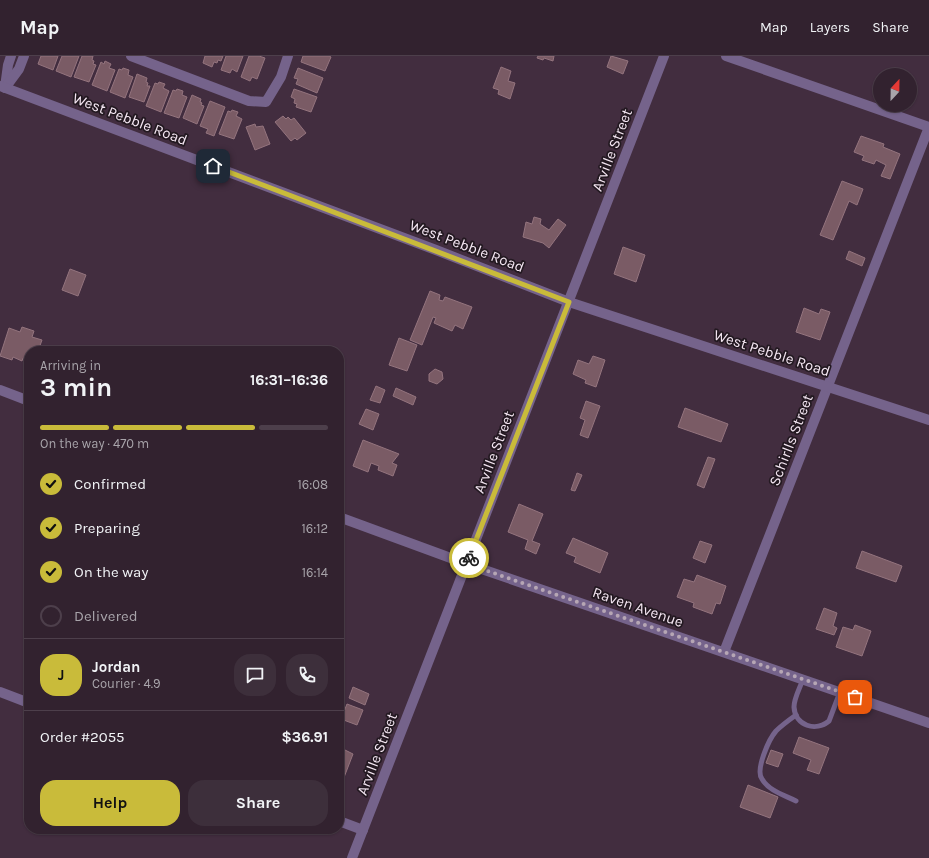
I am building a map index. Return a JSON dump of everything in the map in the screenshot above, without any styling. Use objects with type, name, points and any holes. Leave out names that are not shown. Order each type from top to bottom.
[{"type":"street","points":[[2,87],[11,56]]},
{"type":"street","points":[[2,87],[19,69],[24,56]]},
{"type":"street","points":[[131,56],[250,101],[266,102],[282,77],[288,56]]},
{"type":"street","name":"Arville Street","points":[[352,858],[664,56]]},
{"type":"street","points":[[726,56],[929,127]]},
{"type":"street","name":"West Pebble Road","points":[[2,87],[436,250],[569,302],[929,420]]},
{"type":"street","name":"Schirlls Street","points":[[724,652],[929,127]]},
{"type":"street","points":[[0,390],[24,399]]},
{"type":"street","name":"Raven Avenue","points":[[344,519],[467,564],[929,723]]},
{"type":"street","points":[[0,692],[24,701]]},
{"type":"street","points":[[344,823],[363,830]]},
{"type":"lane","points":[[803,679],[794,704],[796,715],[804,724],[810,727],[825,725],[832,716],[840,692]]},
{"type":"lane","points":[[796,715],[780,728],[772,737],[759,770],[762,780],[768,787],[796,800]]},
{"type":"building","points":[[41,56],[58,56],[53,70],[38,64]]},
{"type":"building","points":[[62,56],[79,56],[71,77],[56,71]]},
{"type":"building","points":[[82,56],[93,56],[93,64],[96,65],[89,82],[74,77]]},
{"type":"building","points":[[205,56],[223,56],[221,61],[218,60],[217,63],[214,62],[212,67],[203,63]]},
{"type":"building","points":[[226,56],[243,56],[237,72],[232,69],[230,73],[221,70]]},
{"type":"building","points":[[249,56],[259,56],[265,58],[257,79],[252,77],[250,81],[241,77]]},
{"type":"building","points":[[303,56],[331,57],[325,71],[301,62]]},
{"type":"building","points":[[538,56],[554,56],[553,61],[544,58],[543,60],[537,58]]},
{"type":"building","points":[[611,56],[628,61],[623,74],[607,67]]},
{"type":"building","points":[[105,61],[111,64],[109,68],[115,70],[107,91],[92,85],[101,62],[104,64]]},
{"type":"building","points":[[501,67],[511,71],[508,81],[515,83],[510,99],[498,94],[499,90],[493,88]]},
{"type":"building","points":[[123,68],[129,70],[128,75],[133,77],[125,98],[110,92],[119,69],[122,70]]},
{"type":"building","points":[[298,68],[323,78],[317,93],[296,84],[298,79],[294,78]]},
{"type":"building","points":[[137,74],[147,78],[147,86],[150,86],[144,102],[129,97]]},
{"type":"building","points":[[159,82],[165,84],[163,88],[169,91],[161,112],[146,106],[155,83],[158,84]]},
{"type":"building","points":[[177,89],[183,91],[182,95],[187,97],[179,118],[164,113],[173,90],[176,91]]},
{"type":"building","points":[[294,89],[317,97],[311,112],[296,107],[297,104],[294,103],[295,99],[291,97]]},
{"type":"building","points":[[192,95],[201,99],[201,105],[204,106],[197,124],[183,118]]},
{"type":"building","points":[[210,101],[225,107],[214,136],[206,133],[208,129],[200,126]]},
{"type":"building","points":[[232,110],[238,112],[236,116],[242,119],[234,139],[219,134],[228,111],[231,112]]},
{"type":"building","points":[[283,116],[286,119],[288,117],[291,120],[294,118],[306,133],[297,140],[295,138],[291,141],[275,122]]},
{"type":"building","points":[[255,124],[256,127],[263,126],[270,144],[255,150],[246,127]]},
{"type":"building","points":[[861,136],[884,144],[883,147],[900,154],[890,179],[881,176],[886,165],[876,160],[874,164],[862,160],[864,156],[854,152]]},
{"type":"building","points":[[842,181],[863,189],[857,205],[849,201],[833,240],[820,235]]},
{"type":"building","points":[[534,217],[541,219],[540,224],[549,230],[558,219],[566,225],[549,248],[543,243],[523,237],[526,222],[532,224]]},
{"type":"building","points":[[623,247],[645,255],[636,282],[614,274]]},
{"type":"building","points":[[849,251],[865,258],[862,266],[846,259]]},
{"type":"building","points":[[70,269],[86,275],[78,296],[62,290]]},
{"type":"building","points":[[430,291],[440,295],[439,300],[443,301],[445,297],[472,307],[463,329],[455,325],[452,331],[434,323],[436,318],[433,317],[422,345],[410,340]]},
{"type":"building","points":[[804,308],[819,314],[821,309],[830,312],[820,340],[796,332]]},
{"type":"building","points":[[22,327],[34,331],[32,337],[42,340],[40,346],[24,346],[24,358],[22,361],[13,357],[12,360],[0,356],[9,328],[20,332]]},
{"type":"building","points":[[399,338],[417,345],[407,371],[389,365]]},
{"type":"building","points":[[593,356],[605,360],[596,387],[585,383],[586,380],[573,374],[578,360],[589,364]]},
{"type":"building","points":[[435,369],[442,372],[443,379],[437,384],[429,381],[429,374]]},
{"type":"building","points":[[376,386],[385,390],[380,403],[370,400]]},
{"type":"building","points":[[396,388],[416,397],[413,405],[393,396]]},
{"type":"building","points":[[586,401],[600,406],[588,438],[580,435],[585,420],[580,418]]},
{"type":"building","points":[[685,408],[728,424],[721,442],[678,427]]},
{"type":"building","points":[[366,409],[379,414],[373,430],[359,424]]},
{"type":"building","points":[[363,440],[399,454],[392,463],[397,465],[393,476],[378,470],[379,466],[371,463],[368,472],[353,466]]},
{"type":"building","points":[[708,457],[715,459],[704,488],[697,485]]},
{"type":"building","points":[[577,473],[582,475],[575,491],[571,490]]},
{"type":"building","points":[[519,504],[543,514],[532,541],[540,544],[536,554],[525,549],[528,540],[508,532]]},
{"type":"building","points":[[573,538],[608,553],[600,573],[574,562],[576,557],[566,553]]},
{"type":"building","points":[[700,541],[712,545],[705,563],[693,558]]},
{"type":"building","points":[[862,551],[902,566],[896,582],[856,568]]},
{"type":"building","points":[[697,575],[726,586],[720,604],[716,603],[712,614],[693,607],[694,603],[677,597],[684,579],[694,582]]},
{"type":"building","points":[[824,608],[837,613],[833,626],[837,628],[834,635],[816,629]]},
{"type":"building","points":[[855,625],[871,631],[862,656],[836,647],[843,627],[853,630]]},
{"type":"building","points":[[353,687],[369,694],[365,705],[349,698]]},
{"type":"building","points":[[347,704],[363,710],[357,725],[344,720],[344,712]]},
{"type":"building","points":[[799,737],[829,748],[819,774],[807,770],[811,760],[793,753]]},
{"type":"building","points":[[344,750],[353,754],[344,777]]},
{"type":"building","points":[[771,750],[783,754],[778,767],[766,763]]},
{"type":"building","points":[[748,785],[778,797],[770,818],[740,807]]},
{"type":"way so far","points":[[469,558],[467,564],[855,697]]},
{"type":"route","points":[[213,166],[569,302],[469,558]]}]
